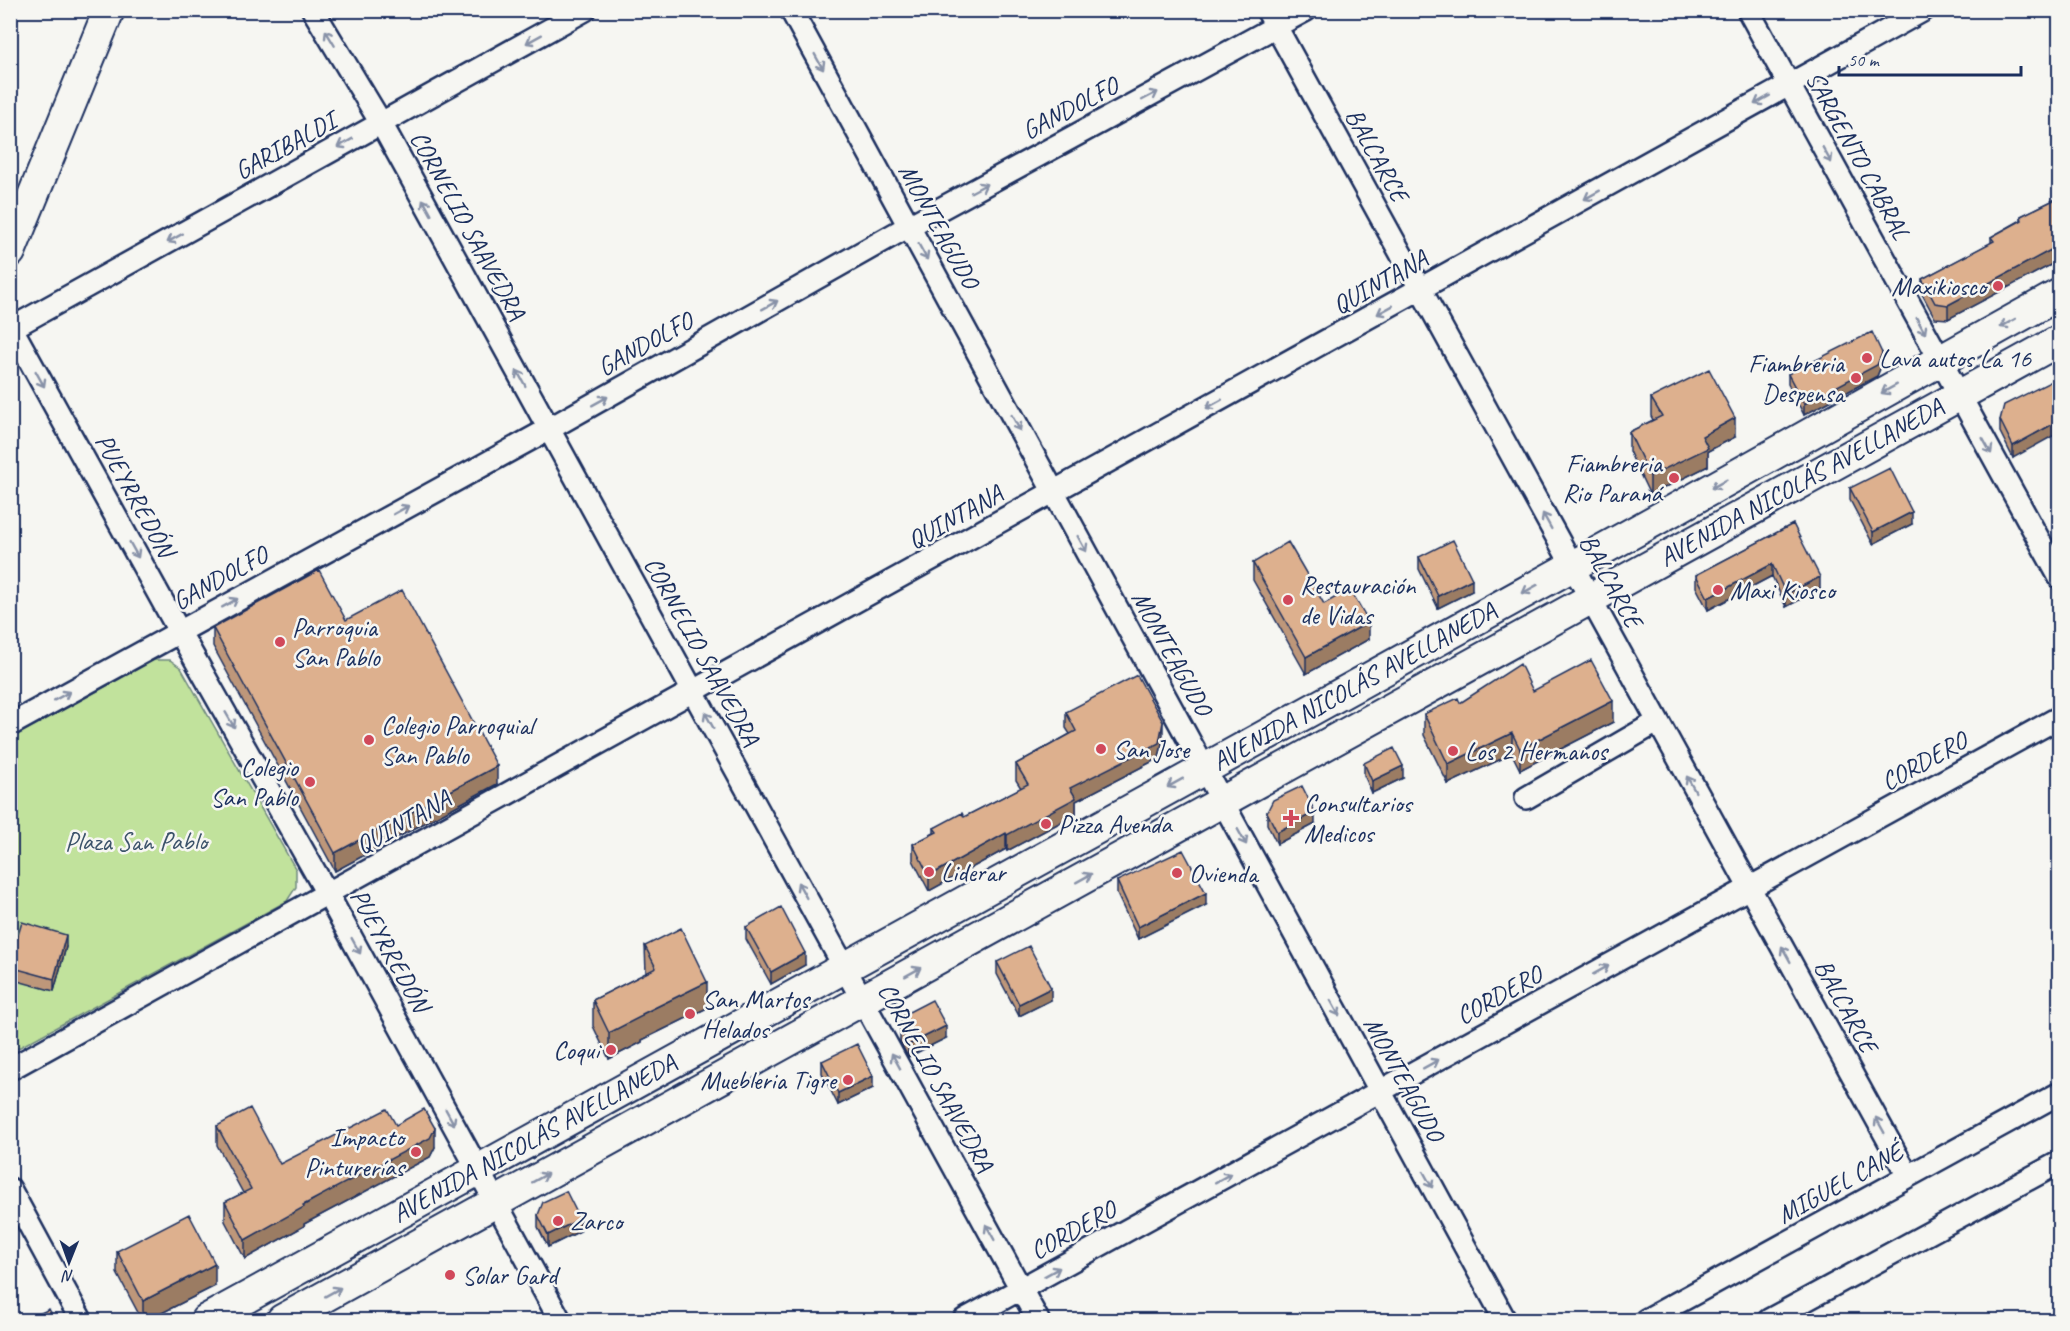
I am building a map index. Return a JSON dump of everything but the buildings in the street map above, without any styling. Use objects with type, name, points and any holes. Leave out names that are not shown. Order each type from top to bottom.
[{"type":"main road","points":[[10,252],[109,10]]},
{"type":"main road","name":"AVENIDA NICOLÁS AVELLANEDA","points":[[206,1320],[1204,767],[1572,567],[2060,294]]},
{"type":"main road","name":"AVENIDA NICOLÁS AVELLANEDA","points":[[282,1320],[2060,340]]},
{"type":"street","name":"CORNELIO SAAVEDRA","points":[[313,10],[381,123],[1038,1320]]},
{"type":"street","name":"GARIBALDI","points":[[11,327],[585,10]]},
{"type":"street","name":"MONTEAGUDO","points":[[791,10],[1505,1320]]},
{"type":"street","name":"GANDOLFO","points":[[10,725],[549,429],[1272,19],[1306,10]]},
{"type":"street","name":"SARGENTO CABRAL","points":[[1748,10],[2060,578]]},
{"type":"street","name":"QUINTANA","points":[[10,1069],[694,693],[1924,10]]},
{"type":"street","name":"BALCARCE","points":[[1272,19],[1908,1176]]},
{"type":"street","name":"PUEYRREDÓN","points":[[11,327],[328,895],[560,1320]]},
{"type":"street","name":"CORDERO","points":[[964,1320],[2060,717]]},
{"type":"street","points":[[1526,798],[1657,722]]},
{"type":"street","name":"MIGUEL CANÉ","points":[[1646,1320],[2060,1093]]},
{"type":"street","points":[[1769,1320],[2060,1162]]},
{"type":"street","points":[[10,1189],[81,1320]]},
{"type":"green space","name":"Plaza San Pablo","points":[[154,660],[170,660],[181,668],[296,870],[296,887],[287,901],[11,1052],[11,738]]},
{"type":"place","name":"Maxikiosco","points":[[1998,286]]},
{"type":"place","name":"Lava autos La 16","points":[[1867,358]]},
{"type":"place","name":"Fiambreria Despensa","points":[[1856,378]]},
{"type":"place","name":"Fiambreria Rio Paraná","points":[[1674,478]]},
{"type":"place","name":"Maxi Kiosco","points":[[1718,590]]},
{"type":"place","name":"Restauración de Vidas","points":[[1288,600]]},
{"type":"place","name":"Parroquia San Pablo","points":[[280,642]]},
{"type":"place","name":"Colegio Parroquial San Pablo","points":[[369,740]]},
{"type":"place","name":"San Jose","points":[[1101,749]]},
{"type":"place","name":"Los 2 Hermanos","points":[[1453,751]]},
{"type":"place","name":"Colegio San Pablo","points":[[310,782]]},
{"type":"place","name":"Consultarios Medicos","points":[[1291,818]]},
{"type":"place","name":"Pizza Avenda","points":[[1046,824]]},
{"type":"place","name":"Liderar","points":[[929,872]]},
{"type":"place","name":"Ovienda","points":[[1177,873]]},
{"type":"place","name":"San Martos Helados","points":[[690,1014]]},
{"type":"place","name":"Coqui","points":[[611,1050]]},
{"type":"place","name":"Muebleria Tigre","points":[[848,1080]]},
{"type":"place","name":"Impacto Pinturerías","points":[[416,1152]]},
{"type":"place","name":"Zarco","points":[[558,1221]]},
{"type":"place","name":"Solar Gard","points":[[450,1275]]}]
